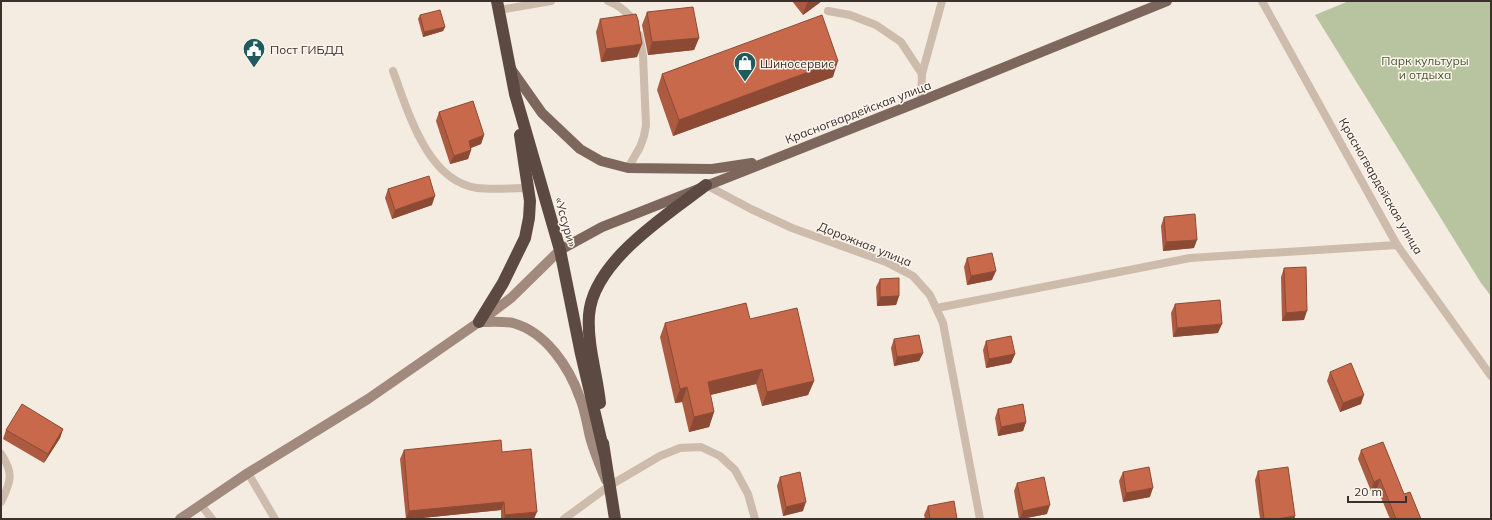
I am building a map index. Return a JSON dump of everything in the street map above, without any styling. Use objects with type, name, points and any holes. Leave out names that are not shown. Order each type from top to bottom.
[{"type":"highway","name":"«Уссури»","points":[[498,6],[515,94],[560,250],[581,354],[604,452]]},
{"type":"highway","points":[[479,322],[503,283],[525,238],[529,218],[529,188],[515,94]]},
{"type":"highway","points":[[615,519],[604,452],[599,397],[590,342],[589,315],[592,299],[601,281],[617,258],[636,239],[706,185]]},
{"type":"main road","name":"Красногвардейская улица","points":[[560,250],[602,227],[921,101],[1167,1]]},
{"type":"main road","points":[[510,68],[542,114],[580,149],[601,160],[628,168],[712,169],[769,160]]},
{"type":"street","points":[[180,519],[248,473],[368,399],[479,322],[511,298],[560,250]]},
{"type":"street","points":[[479,322],[512,323],[531,331],[549,345],[569,373],[580,398],[598,463],[609,486]]},
{"type":"lane","points":[[498,6],[552,1]]},
{"type":"lane","points":[[608,1],[621,8],[637,25],[643,56],[646,124],[640,147],[628,168]]},
{"type":"lane","points":[[921,101],[922,74],[942,1]]},
{"type":"lane","name":"Красногвардейская улица","points":[[1262,1],[1397,245],[1491,376]]},
{"type":"lane","points":[[828,11],[850,15],[876,25],[901,42],[922,74]]},
{"type":"lane","points":[[393,72],[416,130],[426,149],[443,170],[455,181],[475,188],[529,188]]},
{"type":"lane","name":"Дорожная улица","points":[[706,185],[792,228],[886,262],[913,276],[930,295],[943,322],[980,519]]},
{"type":"lane","points":[[937,308],[1190,258],[1397,245]]},
{"type":"lane","points":[[564,519],[609,486],[660,456],[680,448],[701,447],[720,456],[735,470],[748,494],[755,519]]},
{"type":"lane","points":[[1,454],[7,464],[10,474],[9,488],[1,502]]},
{"type":"lane","points":[[248,473],[275,519]]},
{"type":"lane","points":[[201,505],[212,519]]},
{"type":"green space","name":"Парк культуры и отдыха","points":[[1349,1],[1491,1],[1491,296],[1481,283],[1315,15]]},
{"type":"building","points":[[693,7],[699,38],[652,42],[647,12]]},
{"type":"building","points":[[440,10],[445,27],[424,32],[420,15]]},
{"type":"building","points":[[636,14],[642,44],[606,49],[600,19]]},
{"type":"building","name":"Шиносервис","points":[[822,15],[838,61],[679,120],[662,74]]},
{"type":"building","points":[[473,101],[484,135],[469,141],[471,150],[454,156],[439,112]]},
{"type":"building","points":[[429,176],[435,196],[395,210],[388,189]]},
{"type":"building","points":[[1195,214],[1197,240],[1166,242],[1164,217]]},
{"type":"building","points":[[992,253],[996,271],[971,276],[967,258]]},
{"type":"building","points":[[1306,267],[1307,311],[1286,313],[1284,268]]},
{"type":"building","points":[[899,278],[899,296],[880,297],[880,279]]},
{"type":"building","points":[[1220,300],[1222,324],[1177,328],[1175,304]]},
{"type":"building","points":[[746,303],[750,319],[797,308],[814,381],[767,392],[762,369],[708,382],[714,412],[694,417],[687,387],[680,389],[665,323]]},
{"type":"building","points":[[919,335],[923,353],[897,357],[894,339]]},
{"type":"building","points":[[1011,336],[1015,354],[989,359],[986,341]]},
{"type":"building","points":[[1351,363],[1364,395],[1343,403],[1330,372]]},
{"type":"building","points":[[22,404],[63,429],[48,454],[6,430]]},
{"type":"building","points":[[1023,404],[1026,422],[1001,427],[998,409]]},
{"type":"building","points":[[501,440],[502,452],[531,449],[537,512],[505,515],[504,502],[409,511],[404,450]]},
{"type":"building","points":[[1383,442],[1404,494],[1410,492],[1421,519],[1396,519],[1380,479],[1374,482],[1361,450]]},
{"type":"building","points":[[1149,467],[1153,488],[1126,493],[1123,472]]},
{"type":"building","points":[[1288,467],[1295,516],[1264,519],[1258,471]]},
{"type":"building","points":[[800,472],[806,502],[786,507],[780,477]]},
{"type":"building","points":[[1044,477],[1050,505],[1023,511],[1017,483]]},
{"type":"building","points":[[954,501],[957,519],[930,519],[928,506]]},
{"type":"place","name":"Пост ГИБДД","points":[[254,68]]},
{"type":"place","name":"Шиносервис","points":[[745,82]]}]
